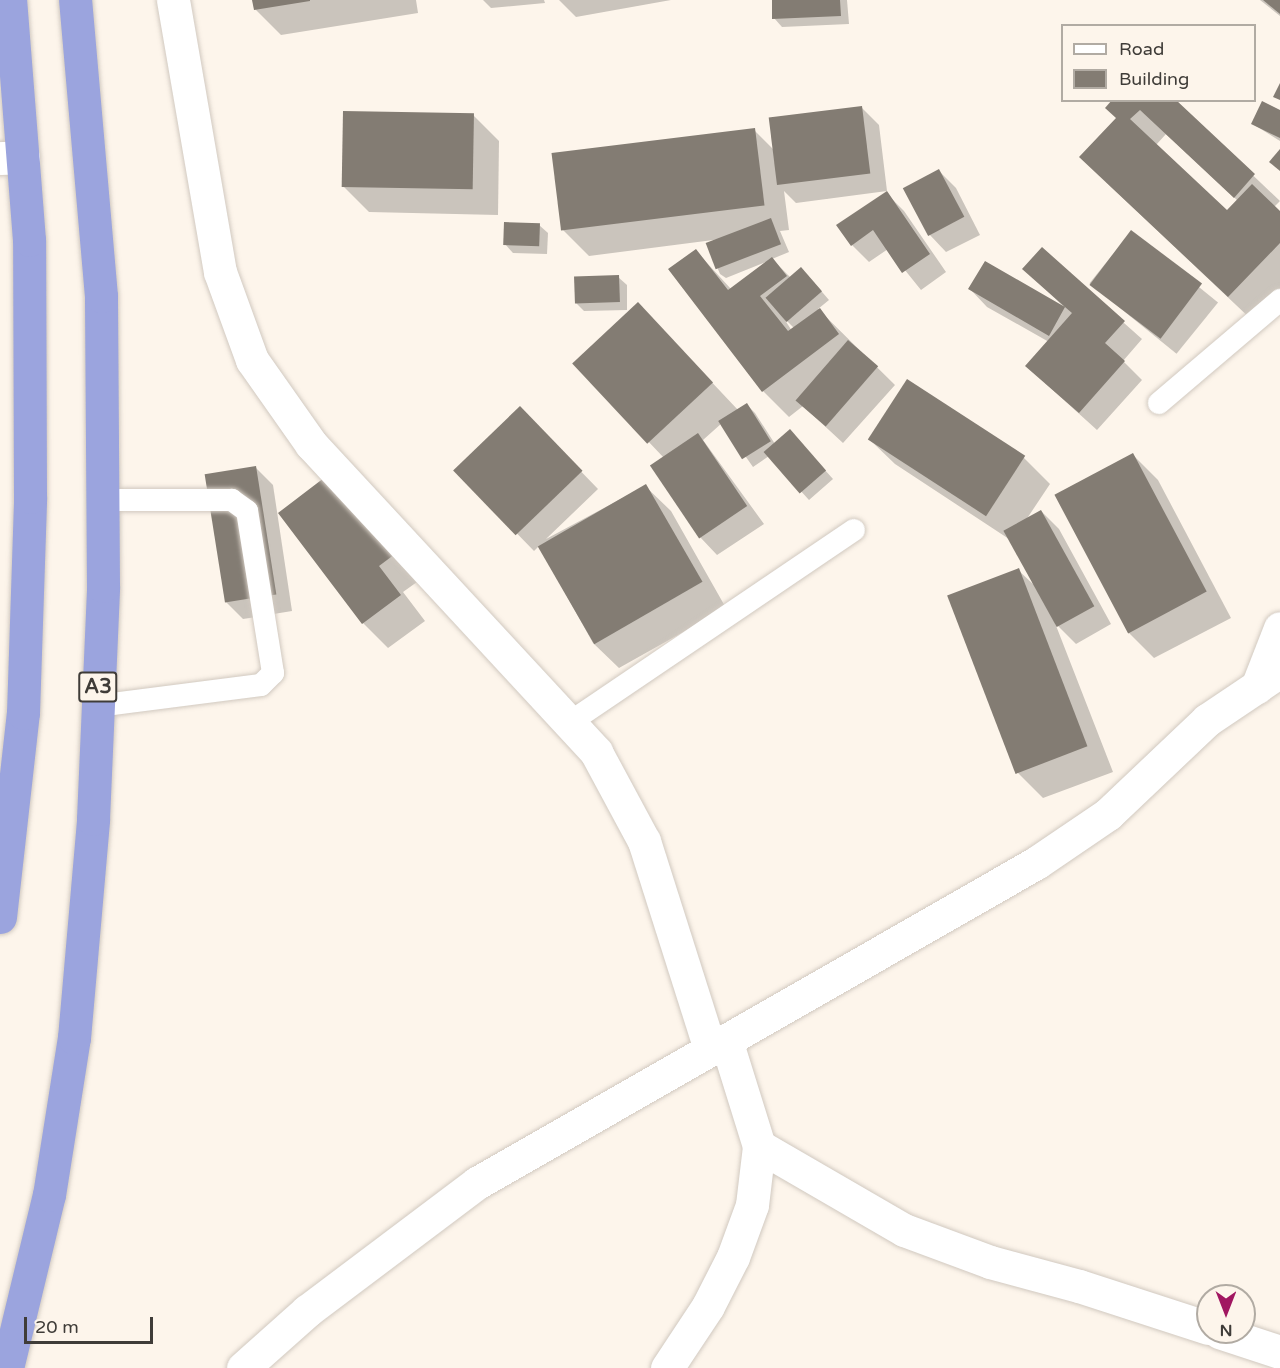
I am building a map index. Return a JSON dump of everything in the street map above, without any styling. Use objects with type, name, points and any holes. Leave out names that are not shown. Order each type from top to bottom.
[{"type":"highway","points":[[0,917],[22,724],[26,641],[29,240],[11,157],[10,0]]},
{"type":"highway","name":"A3","points":[[7,1368],[49,1195],[74,1038],[93,819],[98,706],[102,500],[101,296],[75,0]]},
{"type":"street","points":[[172,0],[220,272],[252,360],[311,444],[596,752],[644,841],[718,1045],[759,1146],[752,1205],[733,1257],[708,1306],[668,1368]]},
{"type":"street","points":[[243,1368],[307,1311],[477,1183],[1036,863],[1108,814],[1207,720],[1268,679],[1280,628]]},
{"type":"street","points":[[759,1146],[904,1230],[990,1262],[1079,1286],[1196,1324]]},
{"type":"street","points":[[1256,1344],[1280,1352]]},
{"type":"lane","points":[[1159,403],[1280,300]]},
{"type":"lane","points":[[98,706],[261,686],[273,673],[247,511],[232,500],[102,500]]},
{"type":"lane","points":[[569,723],[854,530]]},
{"type":"building","points":[[252,0],[310,0],[310,1],[254,10]]},
{"type":"building","points":[[772,0],[840,0],[841,16],[772,19]]},
{"type":"building","points":[[1263,0],[1280,0],[1280,14]]},
{"type":"building","points":[[1280,83],[1280,100],[1273,97]]},
{"type":"building","points":[[1262,101],[1280,110],[1280,138],[1251,124]]},
{"type":"building","points":[[1110,102],[1178,102],[1255,174],[1234,198],[1140,110],[1130,119],[1227,210],[1252,184],[1280,211],[1280,243],[1228,297],[1079,157],[1116,118],[1105,108]]},
{"type":"building","points":[[862,106],[870,173],[777,185],[769,117]]},
{"type":"building","points":[[343,111],[474,113],[473,189],[342,187]]},
{"type":"building","points":[[755,128],[765,205],[561,230],[552,153]]},
{"type":"building","points":[[1280,149],[1280,171],[1269,162]]},
{"type":"building","points":[[939,169],[964,217],[928,236],[903,188]]},
{"type":"building","points":[[887,191],[930,254],[902,273],[873,230],[851,246],[836,225]]},
{"type":"building","points":[[771,218],[781,244],[716,269],[706,243]]},
{"type":"building","points":[[504,222],[540,223],[539,246],[503,245]]},
{"type":"building","points":[[1131,230],[1202,284],[1161,339],[1089,285]]},
{"type":"building","points":[[1042,247],[1125,321],[1105,343],[1125,361],[1079,413],[1025,366],[1072,313],[1022,269]]},
{"type":"building","points":[[696,249],[728,290],[772,257],[787,276],[760,296],[788,331],[820,308],[839,334],[762,392],[668,269]]},
{"type":"building","points":[[985,261],[1065,307],[1049,336],[968,289]]},
{"type":"building","points":[[801,267],[822,291],[787,322],[766,298]]},
{"type":"building","points":[[619,275],[620,302],[575,304],[574,277]]},
{"type":"building","points":[[638,302],[713,382],[647,444],[572,363]]},
{"type":"building","points":[[848,340],[878,366],[826,427],[796,400]]},
{"type":"building","points":[[907,379],[1025,456],[986,516],[868,439]]},
{"type":"building","points":[[747,403],[771,441],[742,459],[718,421]]},
{"type":"building","points":[[520,406],[583,471],[516,535],[453,471]]},
{"type":"building","points":[[790,429],[826,471],[800,493],[764,452]]},
{"type":"building","points":[[698,433],[747,506],[699,538],[650,465]]},
{"type":"building","points":[[1133,453],[1207,592],[1128,633],[1054,495]]},
{"type":"building","points":[[256,466],[276,594],[225,603],[205,474]]},
{"type":"building","points":[[337,468],[399,551],[379,566],[401,595],[362,624],[278,513]]},
{"type":"building","points":[[646,484],[702,582],[594,644],[538,546]]},
{"type":"building","points":[[1041,510],[1094,606],[1057,627],[1003,531]]},
{"type":"building","points":[[1019,568],[1087,746],[1016,774],[947,596]]}]
